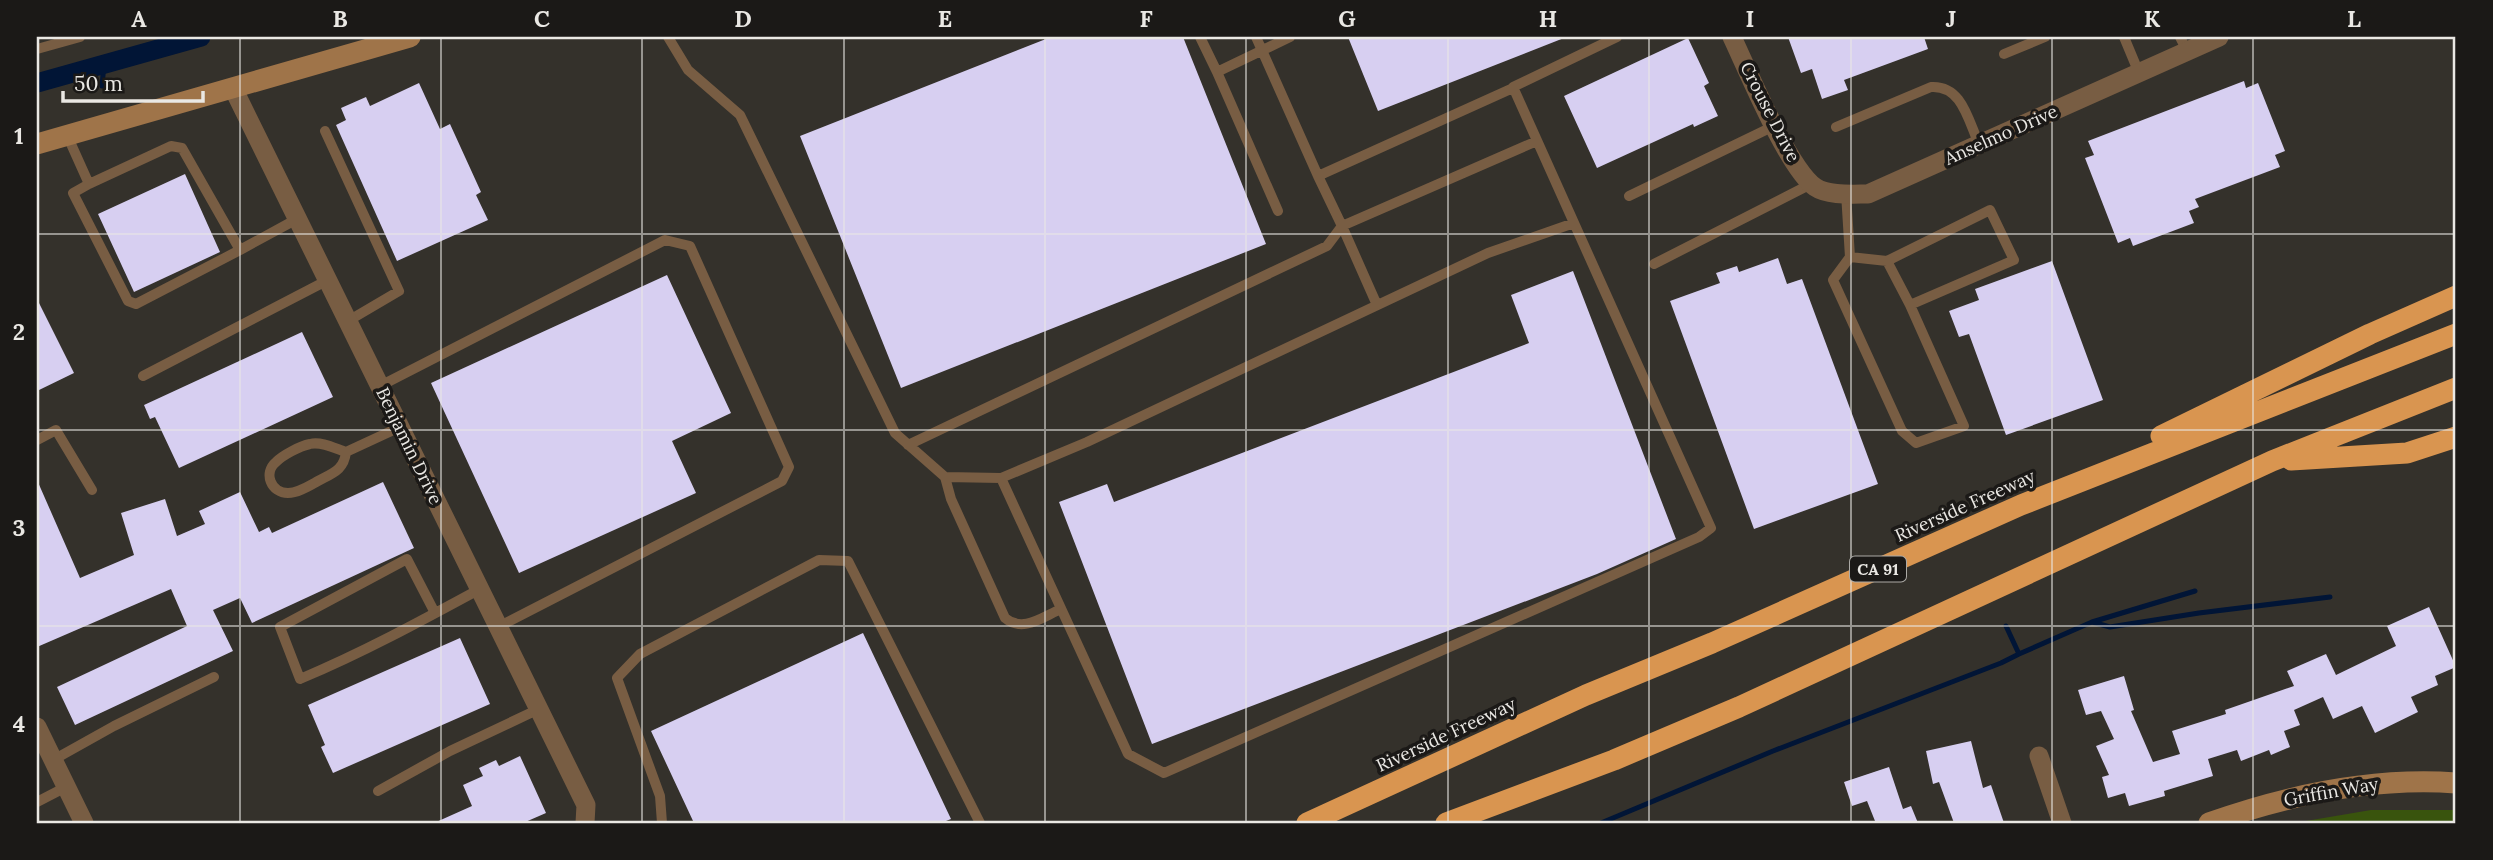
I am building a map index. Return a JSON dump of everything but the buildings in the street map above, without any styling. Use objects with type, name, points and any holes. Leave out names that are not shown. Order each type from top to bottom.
[{"type":"highway","points":[[2021,505],[2370,334],[2456,296]]},
{"type":"highway","name":"Riverside Freeway","points":[[1307,823],[1587,695],[1712,643],[2021,505],[2456,334]]},
{"type":"highway","points":[[1446,823],[1614,760],[1739,707],[2272,461],[2456,388]]},
{"type":"highway","points":[[2272,461],[2407,453],[2456,437]]},
{"type":"street","points":[[37,144],[410,37]]},
{"type":"street","name":"Crouse Drive","points":[[1732,37],[1775,126],[1803,177],[1811,184]]},
{"type":"street","name":"Anselmo Drive","points":[[1811,184],[1817,189],[1868,194],[2138,73],[2184,44],[2219,37]]},
{"type":"street","name":"Benjamin Drive","points":[[233,88],[539,709],[585,814]]},
{"type":"street","points":[[37,727],[84,823]]},
{"type":"street","points":[[2039,756],[2062,823]]},
{"type":"street","name":"Griffin Way","points":[[2209,823],[2256,815],[2360,785],[2416,780],[2456,783]]},
{"type":"lane","points":[[37,49],[80,37]]},
{"type":"lane","points":[[668,37],[688,70],[740,115],[895,433],[945,477],[951,499],[1005,618],[1012,624],[1023,626],[1061,609]]},
{"type":"lane","points":[[1200,37],[1278,211]]},
{"type":"lane","points":[[1256,37],[1377,305]]},
{"type":"lane","points":[[1217,72],[1290,37]]},
{"type":"lane","points":[[1318,176],[1513,88],[1618,37]]},
{"type":"lane","points":[[2004,54],[2045,37]]},
{"type":"lane","points":[[2124,37],[2138,73]]},
{"type":"lane","points":[[1836,127],[1931,87],[1942,86],[1958,97],[1979,144]]},
{"type":"lane","points":[[1001,478],[1128,754],[1164,774],[1699,537],[1711,528],[1513,88]]},
{"type":"lane","points":[[1629,196],[1775,126]]},
{"type":"lane","points":[[325,131],[399,291],[348,321]]},
{"type":"lane","points":[[67,135],[89,184]]},
{"type":"lane","points":[[908,445],[1327,246],[1342,226],[1537,141]]},
{"type":"lane","points":[[240,250],[182,148],[171,146],[74,193],[128,301],[136,304],[240,250],[297,219]]},
{"type":"lane","points":[[1654,264],[1811,184]]},
{"type":"lane","points":[[1846,193],[1850,257],[1833,280],[1902,431],[1916,443],[1964,426],[1910,305],[1887,261]]},
{"type":"lane","points":[[1850,257],[1887,261],[1990,210],[2014,260],[1910,305]]},
{"type":"lane","points":[[945,477],[1001,478],[1087,442],[1488,253],[1574,223]]},
{"type":"lane","points":[[380,386],[665,240],[690,246],[789,467],[782,481],[498,627]]},
{"type":"lane","points":[[143,376],[328,280]]},
{"type":"lane","points":[[346,453],[345,463],[339,470],[297,492],[279,492],[272,485],[269,476],[276,461],[310,444],[325,444],[346,453],[400,427]]},
{"type":"lane","points":[[37,440],[56,430],[93,490]]},
{"type":"lane","points":[[435,613],[407,559],[280,627],[300,679],[359,654],[480,589]]},
{"type":"lane","points":[[662,823],[660,796],[617,678],[640,654],[819,560],[848,561],[980,823]]},
{"type":"lane","points":[[53,760],[214,677]]},
{"type":"lane","points":[[378,791],[450,751],[539,709]]},
{"type":"lane","points":[[37,803],[66,787]]},
{"type":"green space","points":[[2371,810],[2456,810],[2456,823],[2294,823]]},
{"type":"waterway","points":[[37,83],[201,37]]},
{"type":"waterway","points":[[102,86],[104,64]]},
{"type":"waterway","points":[[2092,622],[2195,591]]},
{"type":"waterway","points":[[2019,654],[2092,622],[2110,627],[2330,597]]},
{"type":"waterway","points":[[1601,823],[1773,751],[2001,663],[2019,654],[2006,626]]}]
